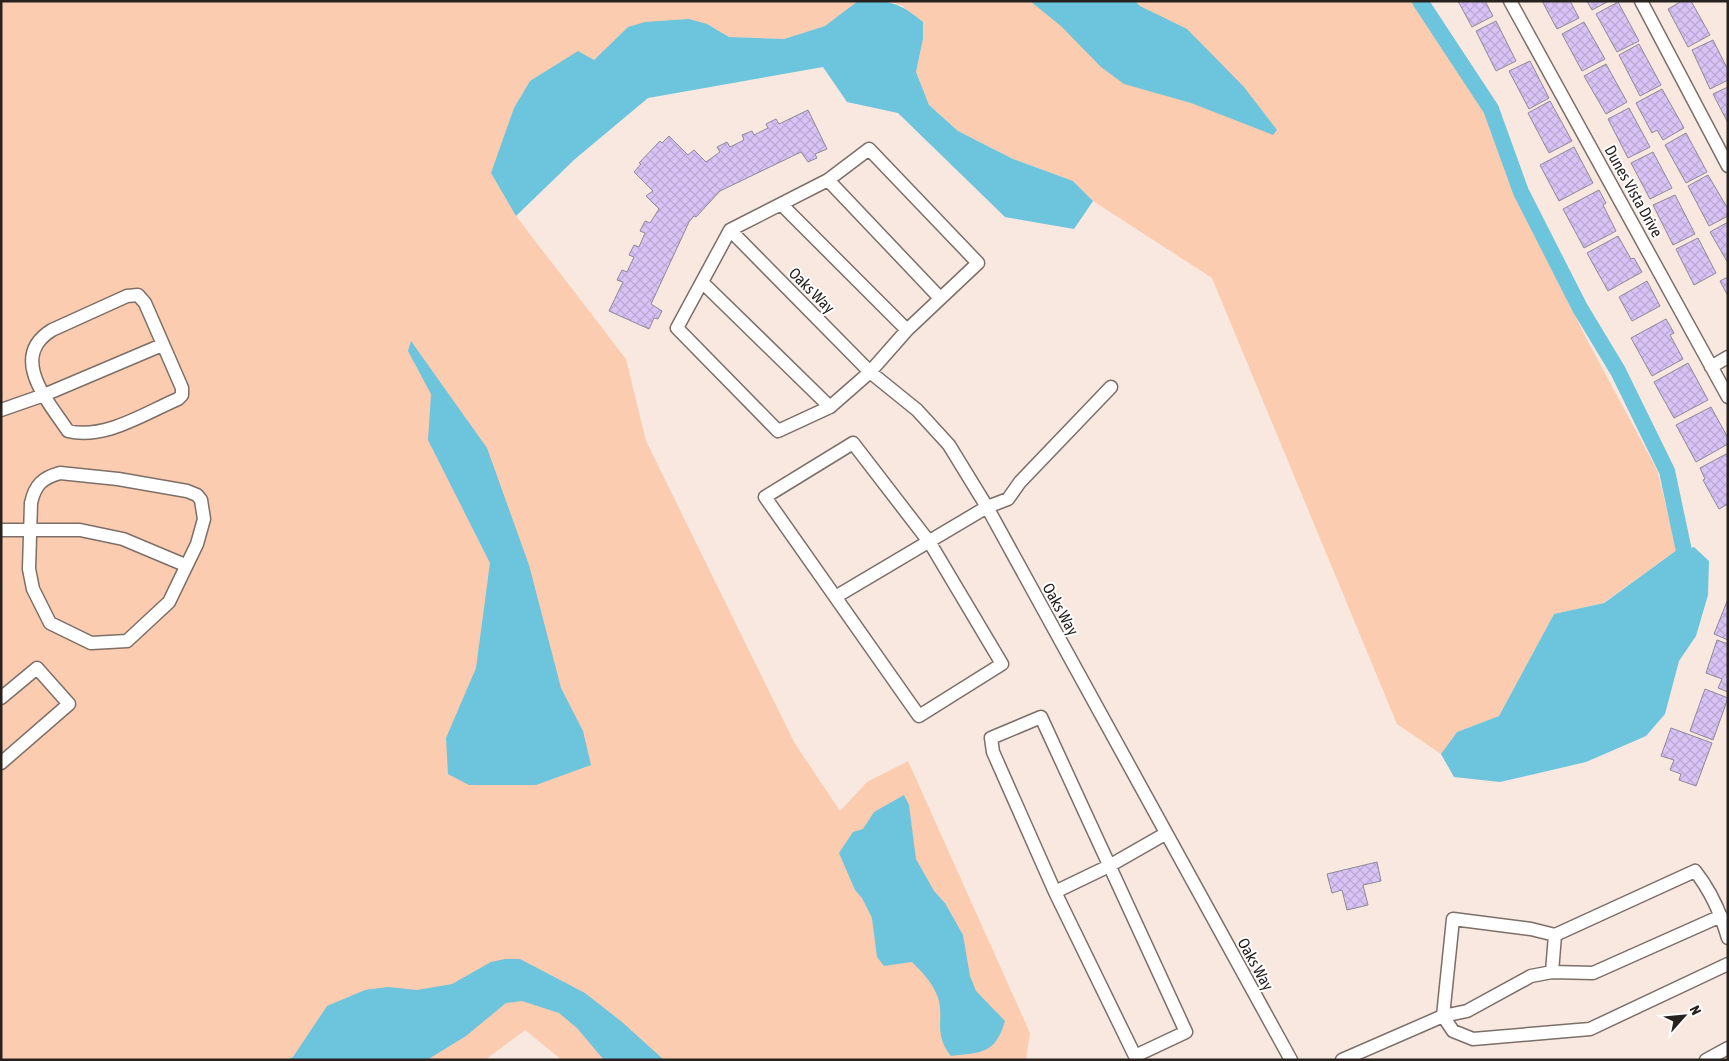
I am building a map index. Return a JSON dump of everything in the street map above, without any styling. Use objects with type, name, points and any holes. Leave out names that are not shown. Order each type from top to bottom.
[{"type":"street","name":"Dunes Vista Drive","points":[[1510,1],[1726,390]]},
{"type":"street","points":[[1641,1],[1728,166]]},
{"type":"street","points":[[868,149],[978,263],[908,330],[870,372],[830,406],[778,431],[677,328],[730,230],[828,180],[868,149]]},
{"type":"street","points":[[828,180],[940,298]]},
{"type":"street","points":[[782,205],[908,330]]},
{"type":"street","name":"Oaks Way","points":[[730,230],[870,372],[917,410],[949,445],[987,507],[1165,834],[1291,1060]]},
{"type":"street","points":[[703,283],[830,406]]},
{"type":"street","points":[[138,295],[145,303],[182,388],[182,395],[178,399],[110,428],[80,434],[68,431],[44,395],[31,363],[35,344],[41,336],[127,296],[138,295]]},
{"type":"street","points":[[1,410],[44,395],[162,345]]},
{"type":"street","points":[[1712,367],[1728,357]]},
{"type":"street","points":[[837,596],[930,543],[987,507],[1008,499],[1020,482],[1111,387]]},
{"type":"street","points":[[853,443],[930,543],[1002,664],[920,716],[837,596],[765,497],[853,443]]},
{"type":"street","points":[[60,473],[118,479],[187,491],[197,495],[204,508],[197,544],[186,565],[169,602],[127,641],[91,644],[50,624],[33,589],[29,569],[31,503],[38,483],[48,476],[60,473]]},
{"type":"street","points":[[1,530],[80,530],[123,539],[186,565]]},
{"type":"street","points":[[1,698],[37,668],[69,704],[1,763]]},
{"type":"street","points":[[1041,718],[1186,1032],[1136,1056],[1055,892],[993,752],[991,738],[1041,718]]},
{"type":"street","points":[[1055,892],[1109,866],[1165,834]]},
{"type":"street","points":[[1728,938],[1721,916],[1705,883],[1695,872],[1555,935],[1531,929],[1453,919],[1443,1016],[1453,1031],[1474,1039],[1590,1028],[1728,964]]},
{"type":"street","points":[[1342,1060],[1443,1016],[1467,1011],[1531,976],[1552,972],[1593,973],[1721,916]]},
{"type":"street","points":[[1552,972],[1555,935]]},
{"type":"street","points":[[1706,1060],[1728,1048]]},
{"type":"shaded area","points":[[1,1],[859,1],[825,26],[784,39],[729,37],[707,24],[628,27],[594,60],[491,173],[516,216],[626,359],[646,441],[794,742],[840,811],[867,782],[908,761],[1030,1033],[1026,1060],[562,1060],[525,1030],[485,1060],[1,1060]]},
{"type":"shaded area","points":[[887,1],[1413,1],[1485,110],[1516,193],[1586,338],[1657,470],[1677,550],[1603,603],[1554,614],[1499,716],[1457,732],[1441,754],[1397,724],[1212,278],[1093,201],[1073,181],[1013,159],[958,131],[929,105],[916,72],[923,39],[903,6]]},
{"type":"water","points":[[858,1],[878,1],[900,6],[923,22],[923,39],[916,72],[929,105],[958,131],[1013,159],[1073,181],[1093,201],[1074,229],[1005,217],[898,113],[847,102],[823,67],[648,98],[575,159],[516,216],[491,173],[514,108],[530,81],[578,51],[594,60],[628,27],[645,22],[689,19],[707,24],[729,37],[784,39],[825,26]]},
{"type":"water","points":[[1030,1],[1135,1],[1140,6],[1187,29],[1244,87],[1277,130],[1273,135],[1191,103],[1124,84],[1101,67],[1061,26]]},
{"type":"water","points":[[411,341],[487,448],[529,565],[561,688],[583,731],[591,765],[536,785],[469,785],[448,774],[446,738],[476,668],[490,563],[428,440],[431,394],[408,351]]},
{"type":"water","points":[[1694,547],[1709,561],[1708,595],[1696,636],[1679,661],[1665,714],[1646,736],[1586,762],[1500,782],[1454,777],[1441,754],[1457,732],[1499,716],[1554,614],[1604,603],[1677,550],[1684,551]]},
{"type":"water","points":[[904,795],[909,805],[916,859],[934,891],[945,903],[963,935],[970,976],[976,991],[1005,1021],[997,1040],[986,1050],[951,1056],[942,1039],[939,1001],[929,980],[912,962],[884,966],[877,957],[872,918],[862,898],[855,890],[839,853],[853,832],[863,829],[874,812]]},
{"type":"water","points":[[505,959],[520,959],[585,993],[622,1022],[664,1060],[604,1060],[577,1028],[559,1013],[522,1001],[506,1003],[466,1036],[427,1060],[287,1060],[293,1057],[327,1006],[365,990],[388,987],[417,990],[452,984],[491,962]]},
{"type":"building","points":[[1458,1],[1485,1],[1493,16],[1472,27]]},
{"type":"building","points":[[1542,1],[1570,1],[1579,18],[1557,29]]},
{"type":"building","points":[[1587,1],[1609,1],[1592,10]]},
{"type":"building","points":[[1682,1],[1691,1],[1710,35],[1688,47],[1668,9]]},
{"type":"building","points":[[1618,2],[1639,41],[1617,52],[1596,14]]},
{"type":"building","points":[[1496,21],[1516,61],[1496,71],[1476,31]]},
{"type":"building","points":[[1584,22],[1605,59],[1582,71],[1562,34]]},
{"type":"building","points":[[1713,40],[1728,70],[1728,80],[1710,89],[1692,50]]},
{"type":"building","points":[[1639,44],[1661,85],[1640,96],[1619,55]]},
{"type":"building","points":[[1530,61],[1549,98],[1529,109],[1509,71]]},
{"type":"building","points":[[1606,64],[1627,102],[1606,114],[1584,76]]},
{"type":"building","points":[[1728,87],[1728,123],[1713,94]]},
{"type":"building","points":[[1662,89],[1684,128],[1663,140],[1657,130],[1652,133],[1636,103]]},
{"type":"building","points":[[1550,101],[1572,141],[1549,153],[1528,113]]},
{"type":"building","points":[[1629,108],[1650,147],[1628,158],[1608,119]]},
{"type":"building","points":[[808,110],[827,149],[815,154],[817,158],[808,162],[801,152],[720,191],[696,217],[694,216],[689,222],[651,304],[662,311],[658,319],[654,318],[649,329],[609,311],[623,282],[617,280],[622,270],[627,272],[634,257],[629,255],[634,245],[639,247],[645,233],[640,231],[645,221],[650,223],[659,209],[646,196],[653,191],[634,172],[641,164],[639,163],[660,141],[662,143],[669,136],[688,155],[694,150],[706,162],[720,152],[717,147],[727,142],[730,147],[744,140],[742,135],[752,131],[754,135],[768,128],[766,124],[776,119],[779,124]]},
{"type":"building","points":[[1686,133],[1707,172],[1686,183],[1665,145]]},
{"type":"building","points":[[1574,147],[1593,183],[1559,201],[1540,165]]},
{"type":"building","points":[[1653,152],[1672,188],[1650,199],[1631,163]]},
{"type":"building","points":[[1708,175],[1728,209],[1728,216],[1709,226],[1688,186]]},
{"type":"building","points":[[1599,190],[1606,203],[1603,205],[1616,231],[1584,248],[1563,209]]},
{"type":"building","points":[[1675,195],[1695,234],[1673,245],[1653,205]]},
{"type":"building","points":[[1728,222],[1728,263],[1710,232]]},
{"type":"building","points":[[1618,236],[1631,259],[1634,258],[1642,272],[1608,291],[1587,253]]},
{"type":"building","points":[[1698,238],[1716,273],[1694,285],[1676,249]]},
{"type":"building","points":[[1728,277],[1728,296],[1720,281]]},
{"type":"building","points":[[1647,281],[1660,306],[1632,321],[1619,297]]},
{"type":"building","points":[[1666,319],[1674,333],[1670,335],[1683,359],[1652,376],[1631,338]]},
{"type":"building","points":[[1688,363],[1708,400],[1674,418],[1654,382]]},
{"type":"building","points":[[1711,407],[1728,438],[1728,444],[1696,462],[1676,425]]},
{"type":"building","points":[[1728,453],[1728,504],[1719,509],[1703,480],[1705,479],[1700,468]]},
{"type":"building","points":[[1728,599],[1728,640],[1714,634]]},
{"type":"building","points":[[1717,640],[1728,644],[1728,692],[1718,688],[1722,679],[1706,673]]},
{"type":"building","points":[[1705,689],[1728,698],[1713,740],[1690,731]]},
{"type":"building","points":[[1671,728],[1712,743],[1696,786],[1679,780],[1681,774],[1670,770],[1674,760],[1661,756]]},
{"type":"building","points":[[1377,862],[1381,881],[1363,885],[1368,905],[1347,910],[1342,890],[1332,893],[1327,874]]},
{"type":"waterway","points":[[1420,1],[1491,109],[1521,192],[1580,308],[1618,371],[1667,471],[1684,551]]}]
